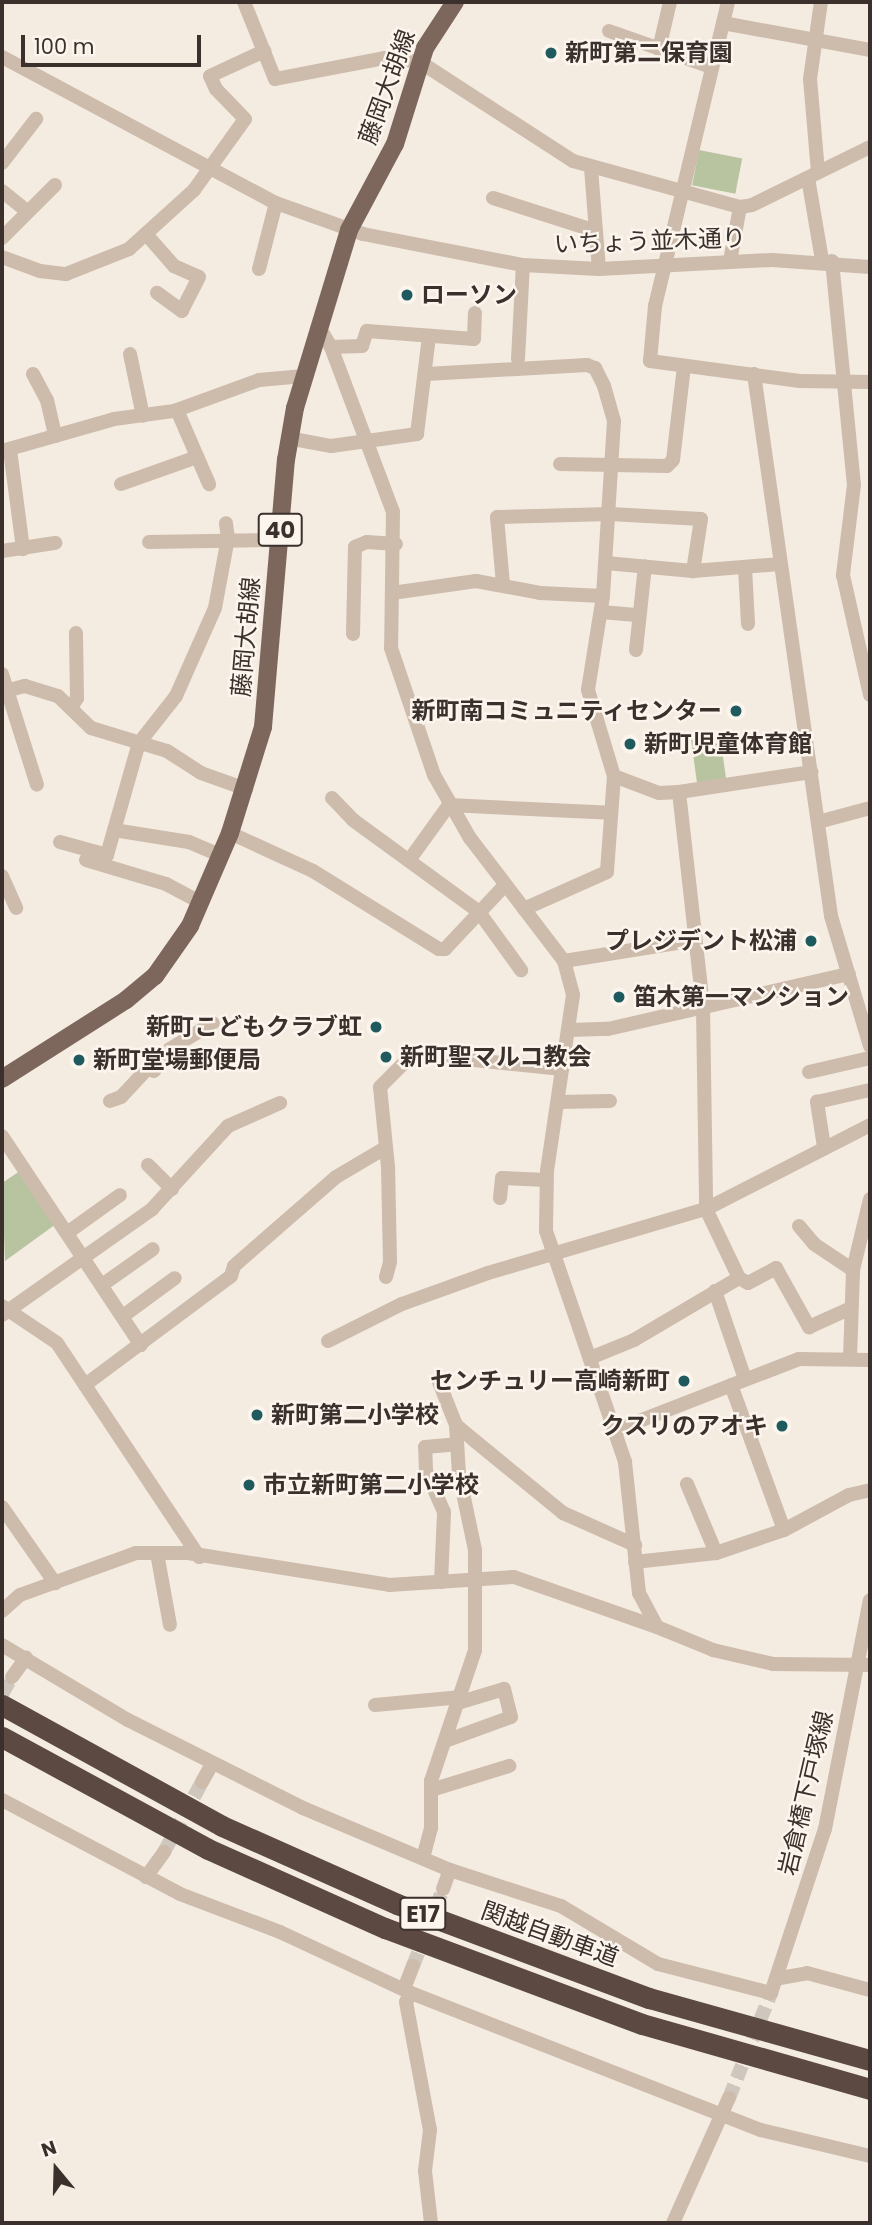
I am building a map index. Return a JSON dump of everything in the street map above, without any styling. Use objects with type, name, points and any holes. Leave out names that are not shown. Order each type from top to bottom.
[{"type":"highway","name":"関越自動車道","points":[[2,1705],[211,1820],[397,1904],[649,1998],[870,2060]]},
{"type":"highway","name":"E17","points":[[2,1737],[208,1849],[420,1942],[642,2024],[870,2089]]},
{"type":"main road","name":"藤岡大胡線","points":[[2,1079],[126,1000],[155,976],[200,902],[230,833],[246,789],[262,727],[288,438],[304,376],[349,230],[395,144],[419,62],[437,25],[455,2]]},
{"type":"street","points":[[244,2],[275,79],[384,58],[419,62],[538,139],[591,167],[740,207],[870,147]]},
{"type":"street","points":[[659,49],[670,2]]},
{"type":"street","points":[[728,2],[710,67],[664,267],[650,361],[843,383],[870,382]]},
{"type":"street","points":[[821,2],[810,79],[813,175],[827,261],[854,485],[843,575],[870,695]]},
{"type":"street","points":[[723,23],[870,50]]},
{"type":"street","points":[[609,31],[710,67]]},
{"type":"street","points":[[2,257],[40,271],[66,274],[115,256],[146,234],[194,190],[245,119],[216,89],[210,76],[264,51]]},
{"type":"street","name":"いちょう並木通り","points":[[2,57],[276,203],[349,230],[523,265],[599,269],[730,261],[827,261],[870,267]]},
{"type":"street","points":[[2,163],[36,119]]},
{"type":"street","points":[[591,167],[599,269]]},
{"type":"street","points":[[2,237],[55,185]]},
{"type":"street","points":[[2,191],[28,212]]},
{"type":"street","points":[[492,198],[596,231]]},
{"type":"street","points":[[259,269],[276,203]]},
{"type":"street","points":[[730,261],[740,207]]},
{"type":"street","points":[[146,234],[174,266],[199,277],[182,311],[157,293]]},
{"type":"street","points":[[518,359],[523,265]]},
{"type":"street","points":[[331,347],[362,346],[367,331],[474,339],[475,313]]},
{"type":"street","points":[[319,327],[331,347],[393,512],[396,544],[392,593],[395,664],[449,805],[505,885],[564,961],[573,995],[546,1180],[546,1231],[616,1430],[635,1545],[639,1593],[657,1627]]},
{"type":"street","points":[[288,438],[319,446],[417,434],[429,336]]},
{"type":"street","points":[[130,354],[144,416]]},
{"type":"street","points":[[426,374],[542,364],[595,368],[614,421],[603,596],[588,690],[614,776],[607,872],[524,909]]},
{"type":"street","points":[[560,464],[612,462],[667,466],[673,460],[684,366]]},
{"type":"street","points":[[33,374],[47,400],[55,436]]},
{"type":"street","points":[[754,374],[831,916],[849,974],[864,999],[870,1046]]},
{"type":"street","points":[[23,549],[6,450],[114,419],[177,410],[258,380],[304,376]]},
{"type":"street","points":[[177,410],[209,484]]},
{"type":"street","points":[[121,484],[197,457]]},
{"type":"street","points":[[503,584],[497,517],[610,514],[701,519],[693,571]]},
{"type":"street","points":[[60,842],[107,855],[139,743],[176,696],[215,608],[228,538],[226,523]]},
{"type":"street","points":[[149,542],[228,538],[279,540]]},
{"type":"street","points":[[353,634],[358,570],[355,547],[367,542],[396,544]]},
{"type":"street","points":[[2,551],[55,543]]},
{"type":"street","points":[[606,563],[693,571],[780,564]]},
{"type":"street","points":[[636,649],[645,566]]},
{"type":"street","points":[[745,568],[748,624]]},
{"type":"street","points":[[392,593],[452,581],[503,584],[540,593],[603,596]]},
{"type":"street","points":[[601,612],[639,615]]},
{"type":"street","points":[[71,708],[77,698],[76,632]]},
{"type":"street","points":[[2,674],[4,690],[37,785]]},
{"type":"street","points":[[4,690],[39,690],[58,696],[91,728],[139,743],[246,789]]},
{"type":"street","points":[[614,776],[659,793],[811,772]]},
{"type":"street","points":[[679,792],[703,1007],[706,1209],[739,1278],[748,1283],[776,1268],[809,1327],[851,1308]]},
{"type":"street","points":[[332,798],[354,820],[479,912],[521,970]]},
{"type":"street","points":[[449,805],[610,813]]},
{"type":"street","points":[[410,859],[449,805]]},
{"type":"street","points":[[818,822],[870,808]]},
{"type":"street","points":[[114,830],[189,842],[220,855]]},
{"type":"street","points":[[230,833],[313,871],[439,949],[445,949],[505,885]]},
{"type":"street","points":[[86,860],[166,884],[200,902]]},
{"type":"street","points":[[2,876],[16,908]]},
{"type":"street","points":[[564,961],[695,940]]},
{"type":"street","points":[[570,1030],[608,1029],[849,974]]},
{"type":"street","points":[[110,1101],[121,1097],[170,1049],[213,1023]]},
{"type":"street","points":[[386,1277],[390,1262],[380,1087],[403,1064],[426,1055],[562,1069]]},
{"type":"street","points":[[809,1072],[870,1058]]},
{"type":"street","points":[[824,1147],[817,1102],[870,1090]]},
{"type":"street","points":[[558,1102],[610,1101]]},
{"type":"street","points":[[199,1557],[57,1343],[3,1310],[152,1209],[228,1126],[280,1103]]},
{"type":"street","points":[[328,1341],[402,1304],[488,1273],[554,1256],[706,1209],[870,1125]]},
{"type":"street","points":[[2,1136],[141,1345]]},
{"type":"street","points":[[85,1385],[231,1276],[234,1266],[336,1177],[385,1148]]},
{"type":"street","points":[[148,1165],[172,1189]]},
{"type":"street","points":[[500,1198],[502,1178],[546,1180]]},
{"type":"street","points":[[67,1233],[120,1195]]},
{"type":"street","points":[[850,1358],[853,1270],[870,1199]]},
{"type":"street","points":[[799,1226],[814,1244],[853,1270]]},
{"type":"street","points":[[102,1285],[153,1250]]},
{"type":"street","points":[[122,1316],[175,1278]]},
{"type":"street","points":[[590,1358],[634,1340],[739,1278]]},
{"type":"street","points":[[715,1291],[746,1379]]},
{"type":"street","points":[[616,1430],[799,1359],[870,1360]]},
{"type":"street","points":[[422,1858],[431,1828],[431,1790],[475,1650],[478,1579],[456,1425],[439,1382]]},
{"type":"street","points":[[731,1385],[784,1530]]},
{"type":"street","points":[[456,1425],[563,1513],[635,1545]]},
{"type":"street","points":[[441,1582],[444,1512],[426,1471],[425,1447],[457,1444]]},
{"type":"street","points":[[687,1484],[716,1553]]},
{"type":"street","points":[[635,1562],[716,1553],[784,1530],[849,1495],[870,1490]]},
{"type":"street","points":[[2,1507],[55,1583]]},
{"type":"street","points":[[2,1611],[20,1595],[136,1553],[157,1553],[382,1585],[514,1577],[657,1627],[713,1650],[763,1662],[864,1665]]},
{"type":"street","points":[[157,1553],[170,1625]]},
{"type":"street","name":"岩倉橋下戸塚線","points":[[450,1870],[561,1906],[659,1964],[771,1993],[780,1978],[825,1829],[864,1665],[870,1600]]},
{"type":"street","points":[[2,1644],[212,1764],[450,1870],[443,1889]]},
{"type":"street","points":[[12,1677],[26,1658]]},
{"type":"street","points":[[375,1705],[461,1700],[504,1689],[511,1717],[448,1740]]},
{"type":"street","points":[[202,1782],[212,1764]]},
{"type":"street","points":[[431,1790],[509,1766]]},
{"type":"street","points":[[2,1800],[146,1877],[407,1991],[723,2112],[761,2130],[870,2156]]},
{"type":"street","points":[[146,1877],[164,1852]]},
{"type":"street","points":[[413,1966],[406,2001],[430,2130],[425,2171],[431,2223]]},
{"type":"street","points":[[780,1978],[807,1973],[870,1990]]},
{"type":"street","points":[[673,2223],[729,2098]]},
{"type":"green space","points":[[699,150],[742,158],[735,194],[692,185]]},
{"type":"green space","points":[[711,730],[714,744],[721,743],[726,778],[697,783],[691,739]]},
{"type":"green space","points":[[20,1171],[56,1224],[5,1261],[2,1183]]},
{"type":"tunnel","points":[[2,1694],[12,1677]]},
{"type":"tunnel","points":[[164,1852],[202,1782]]},
{"type":"tunnel","points":[[413,1966],[443,1889]]},
{"type":"tunnel","points":[[729,2098],[771,1993]]},
{"type":"place","name":"新町第二保育園","points":[[551,53]]},
{"type":"place","name":"ローソン","points":[[407,295]]},
{"type":"place","name":"新町南コミュニティセンター","points":[[736,711]]},
{"type":"place","name":"新町児童体育館","points":[[630,744]]},
{"type":"place","name":"プレジデント松浦","points":[[811,941]]},
{"type":"place","name":"笛木第一マンション","points":[[619,997]]},
{"type":"place","name":"新町こどもクラブ虹","points":[[376,1027]]},
{"type":"place","name":"新町聖マルコ教会","points":[[386,1057]]},
{"type":"place","name":"新町堂場郵便局","points":[[79,1060]]},
{"type":"place","name":"センチュリー高崎新町","points":[[684,1381]]},
{"type":"place","name":"新町第二小学校","points":[[257,1415]]},
{"type":"place","name":"クスリのアオキ","points":[[782,1426]]},
{"type":"place","name":"市立新町第二小学校","points":[[249,1485]]}]
